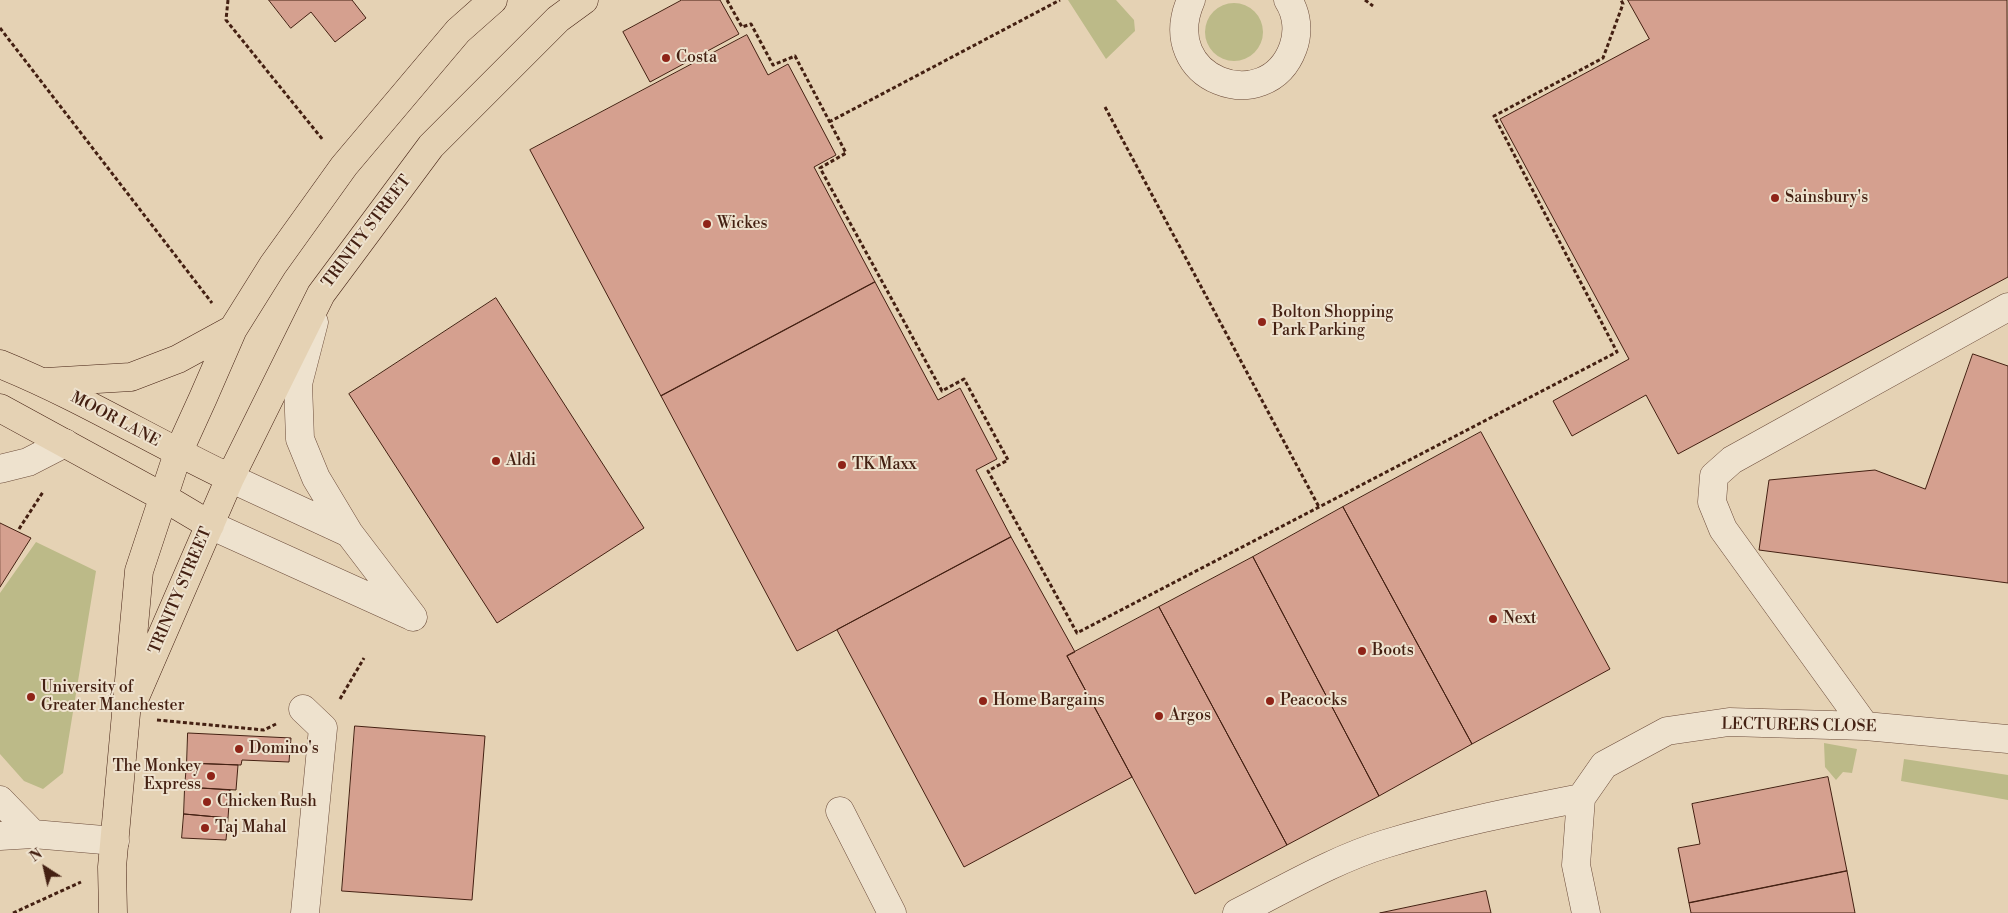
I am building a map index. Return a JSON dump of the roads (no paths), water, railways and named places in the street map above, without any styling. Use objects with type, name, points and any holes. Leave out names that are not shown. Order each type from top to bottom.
[{"type":"main road","name":"TRINITY STREET","points":[[127,717],[140,572],[178,453],[233,329],[273,265],[344,166],[458,31],[493,0]]},
{"type":"main road","name":"TRINITY STREET","points":[[127,717],[230,478],[321,294],[431,146],[558,19],[584,0]]},
{"type":"main road","points":[[46,382],[131,377],[178,360],[233,329]]},
{"type":"main road","name":"MOOR LANE","points":[[0,364],[46,382],[178,453],[230,478]]},
{"type":"main road","points":[[0,408],[164,497],[210,525]]},
{"type":"main road","points":[[105,913],[113,861],[127,717]]},
{"type":"main road","points":[[113,861],[113,913]]},
{"type":"street","points":[[1182,6],[1185,42],[1188,52],[1199,68],[1215,79],[1226,83],[1246,85],[1259,82],[1272,75],[1282,67],[1290,55],[1296,37],[1296,22],[1293,8],[1288,0]]},
{"type":"street","points":[[210,525],[413,617],[349,533],[316,478],[300,439],[298,384],[321,294]]},
{"type":"street","points":[[1864,726],[1723,529],[1712,502],[1714,476],[1732,460],[2008,307]]},
{"type":"street","points":[[0,469],[28,462],[65,443]]},
{"type":"street","points":[[230,478],[349,533]]},
{"type":"street","points":[[303,709],[323,728],[305,913]]},
{"type":"street","name":"LECTURERS CLOSE","points":[[1581,798],[1604,765],[1667,731],[1729,722],[1864,726],[2008,739]]},
{"type":"street","points":[[1237,913],[1339,861],[1384,844],[1466,822],[1581,798],[1576,866],[1586,913]]},
{"type":"street","points":[[0,800],[33,834]]},
{"type":"street","points":[[840,811],[892,913]]},
{"type":"street","points":[[0,836],[33,834],[113,861]]},
{"type":"place","name":"Costa","points":[[666,58]]},
{"type":"place","name":"Sainsbury's","points":[[1775,198]]},
{"type":"place","name":"Wickes","points":[[707,224]]},
{"type":"place","name":"Bolton Shopping Park Parking","points":[[1262,322]]},
{"type":"place","name":"Aldi","points":[[496,461]]},
{"type":"place","name":"TK Maxx","points":[[842,465]]},
{"type":"place","name":"Next","points":[[1493,619]]},
{"type":"place","name":"Boots","points":[[1362,651]]},
{"type":"place","name":"University of Greater Manchester","points":[[31,697]]},
{"type":"place","name":"Home Bargains","points":[[983,701]]},
{"type":"place","name":"Peacocks","points":[[1270,701]]},
{"type":"place","name":"Argos","points":[[1159,716]]},
{"type":"place","name":"Domino's","points":[[239,749]]},
{"type":"place","name":"The Monkey Express","points":[[211,776]]},
{"type":"place","name":"Chicken Rush","points":[[207,802]]},
{"type":"place","name":"Taj Mahal","points":[[205,828]]}]
